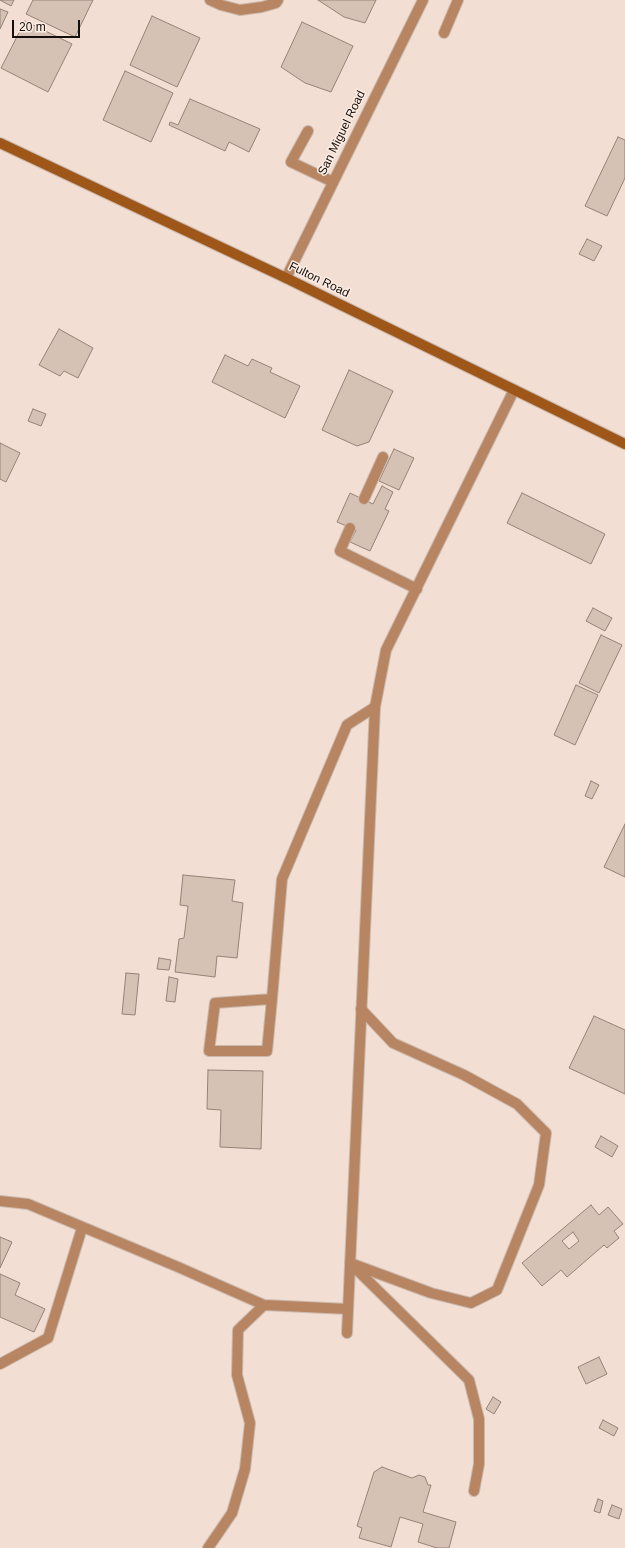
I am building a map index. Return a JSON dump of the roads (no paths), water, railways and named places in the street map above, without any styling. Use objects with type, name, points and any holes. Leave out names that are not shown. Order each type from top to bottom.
[{"type":"main road","name":"Fulton Road","points":[[0,143],[286,278],[625,444]]},
{"type":"street","points":[[210,0],[221,5],[240,10],[262,7],[276,3],[278,0]]},
{"type":"street","name":"San Miguel Road","points":[[286,278],[422,0]]},
{"type":"street","points":[[444,33],[458,0]]},
{"type":"street","points":[[308,131],[291,162],[333,182]]},
{"type":"street","points":[[347,1334],[375,707],[386,650],[514,390]]},
{"type":"street","points":[[364,499],[383,457]]},
{"type":"street","points":[[350,528],[340,551],[417,589]]},
{"type":"street","points":[[272,999],[215,1003],[209,1051],[267,1050],[272,999],[282,878],[347,725],[375,707]]},
{"type":"street","points":[[350,1264],[431,1293],[471,1303],[497,1290],[539,1185],[546,1133],[517,1104],[464,1075],[393,1043],[361,1009]]},
{"type":"street","points":[[0,1201],[28,1204],[264,1305],[348,1309]]},
{"type":"street","points":[[0,1364],[48,1338],[82,1228]]},
{"type":"street","points":[[350,1264],[469,1380],[479,1419],[479,1464],[474,1491]]},
{"type":"street","points":[[208,1548],[232,1513],[245,1469],[250,1424],[237,1375],[238,1330],[264,1305]]}]
